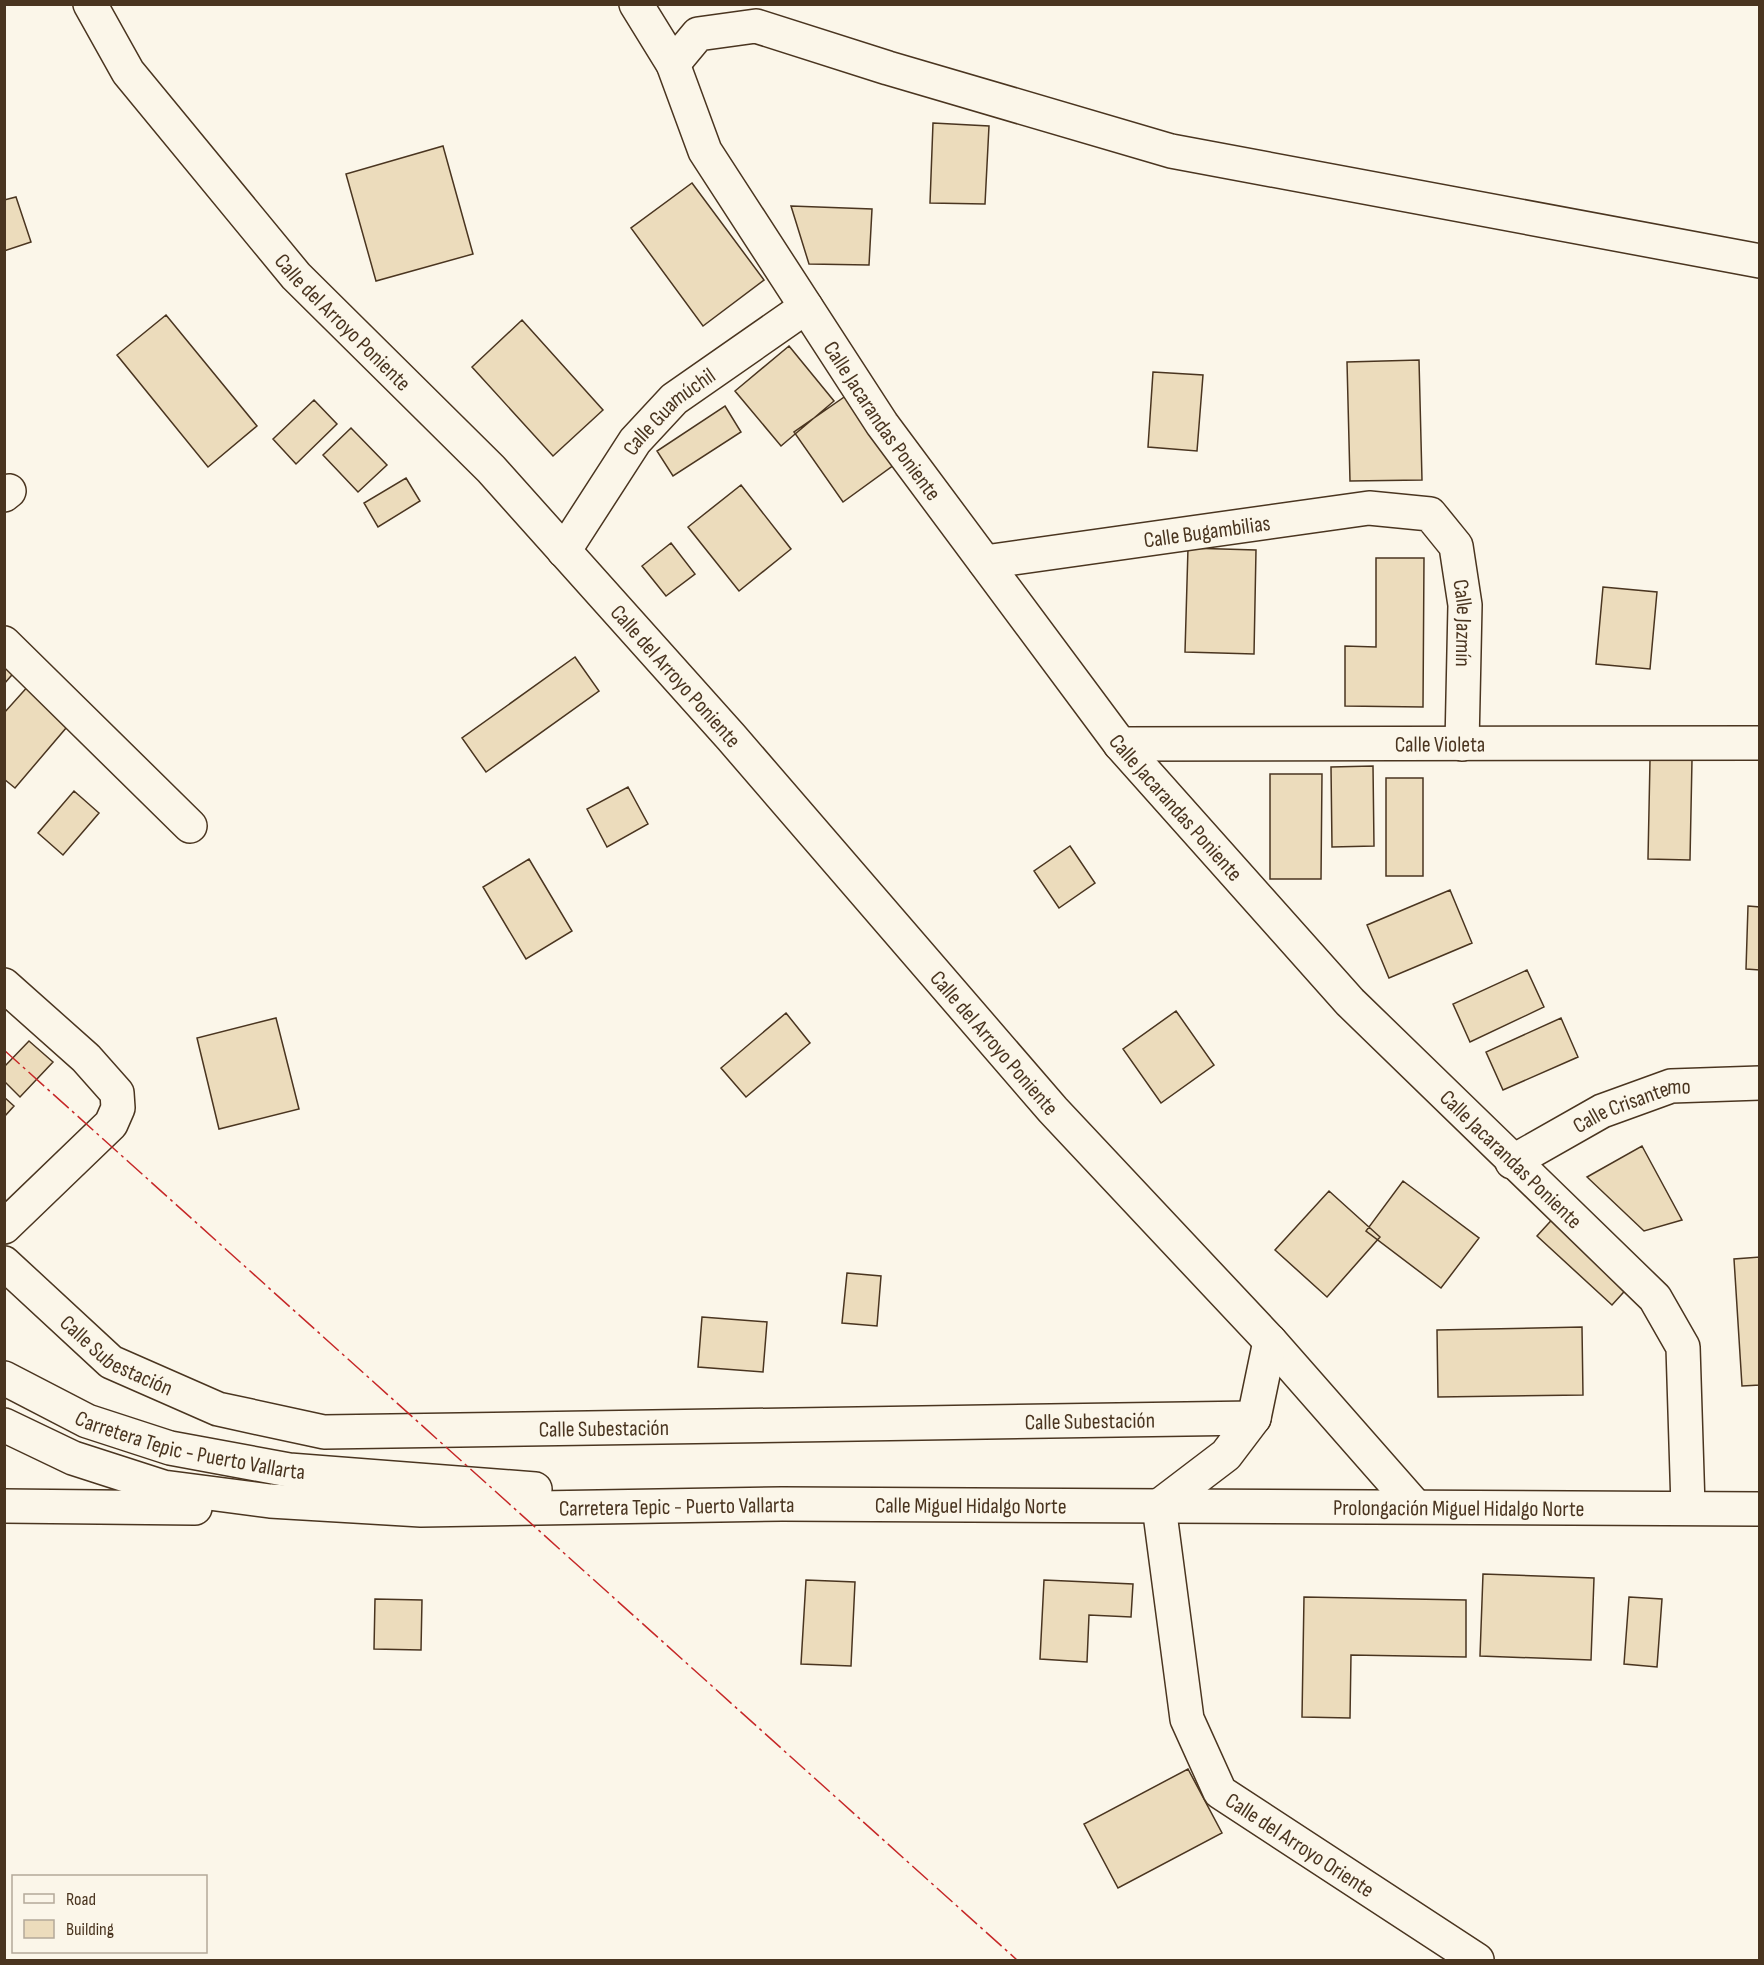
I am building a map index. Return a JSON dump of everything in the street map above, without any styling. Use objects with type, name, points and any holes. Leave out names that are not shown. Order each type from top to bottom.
[{"type":"main road","name":"Calle del Arroyo Poniente","points":[[90,4],[128,72],[296,276],[491,469],[731,736],[1053,1110],[1270,1341],[1415,1506]]},
{"type":"main road","name":"Calle Jacarandas Poniente","points":[[636,4],[673,64],[705,152],[882,424],[1120,744],[1350,1002],[1512,1162],[1655,1298],[1683,1347],[1688,1507]]},
{"type":"main road","points":[[726,4],[756,26],[888,68],[1171,151],[1760,261]]},
{"type":"main road","points":[[673,64],[698,34],[756,26]]},
{"type":"main road","name":"Calle Guamúchil","points":[[564,551],[635,441],[674,399],[806,307]]},
{"type":"main road","name":"Calle Bugambilias","points":[[985,562],[1369,508],[1430,514]]},
{"type":"main road","name":"Calle Jazmín","points":[[1430,514],[1456,546],[1465,605],[1462,744]]},
{"type":"main road","points":[[4,643],[190,826]]},
{"type":"main road","name":"Calle Violeta","points":[[1120,744],[1760,743]]},
{"type":"main road","points":[[4,985],[87,1058],[117,1093],[118,1108],[111,1124],[4,1227]]},
{"type":"main road","name":"Calle Crisantemo","points":[[1512,1162],[1602,1111],[1671,1086],[1760,1083]]},
{"type":"main road","name":"Calle Subestación","points":[[4,1263],[111,1362],[218,1409],[324,1432],[1254,1418]]},
{"type":"main road","points":[[1159,1506],[1226,1455],[1254,1418],[1270,1341]]},
{"type":"main road","name":"Carretera Tepic - Puerto Vallarta","points":[[4,1378],[87,1421],[170,1448],[289,1470],[782,1504]]},
{"type":"main road","name":"Carretera Tepic - Puerto Vallarta","points":[[4,1425],[73,1458],[163,1487],[270,1501],[421,1510],[782,1504]]},
{"type":"main road","name":"Calle Miguel Hidalgo Norte","points":[[782,1504],[1159,1506]]},
{"type":"main road","points":[[4,1506],[421,1510]]},
{"type":"main road","name":"Prolongación Miguel Hidalgo Norte","points":[[1159,1506],[1760,1509]]},
{"type":"main road","name":"Calle del Arroyo Oriente","points":[[1159,1506],[1187,1719],[1220,1792],[1477,1960]]},
{"type":"building","points":[[933,123],[989,126],[985,204],[930,203]]},
{"type":"building","points":[[443,146],[473,254],[376,281],[346,174]]},
{"type":"building","points":[[692,183],[764,280],[703,326],[631,228]]},
{"type":"building","points":[[16,197],[31,242],[4,251],[4,200]]},
{"type":"building","points":[[791,206],[872,209],[869,265],[809,264]]},
{"type":"building","points":[[166,315],[257,426],[208,467],[117,355]]},
{"type":"building","points":[[522,320],[603,410],[553,456],[472,367]]},
{"type":"building","points":[[789,346],[834,401],[781,446],[735,391]]},
{"type":"building","points":[[1419,360],[1422,480],[1350,481],[1347,362]]},
{"type":"building","points":[[1153,372],[1203,375],[1197,451],[1148,447]]},
{"type":"building","points":[[850,393],[898,462],[843,502],[794,432]]},
{"type":"building","points":[[314,400],[337,424],[296,464],[273,439]]},
{"type":"building","points":[[725,406],[741,432],[673,476],[657,451]]},
{"type":"building","points":[[351,428],[387,465],[358,492],[323,455]]},
{"type":"building","points":[[406,478],[420,501],[378,527],[364,503]]},
{"type":"building","points":[[741,485],[791,549],[739,591],[688,527]]},
{"type":"building","points":[[671,543],[695,574],[666,596],[642,566]]},
{"type":"building","points":[[1188,548],[1256,550],[1254,654],[1185,652]]},
{"type":"building","points":[[1376,558],[1424,558],[1423,707],[1345,706],[1345,646],[1376,647]]},
{"type":"building","points":[[1603,587],[1657,592],[1650,669],[1596,664]]},
{"type":"building","points":[[4,655],[18,668],[4,684]]},
{"type":"building","points":[[575,657],[599,691],[486,772],[462,738]]},
{"type":"building","points":[[30,684],[72,721],[15,788],[4,779],[4,713]]},
{"type":"building","points":[[1650,760],[1692,760],[1690,860],[1648,859]]},
{"type":"building","points":[[1373,766],[1374,846],[1332,847],[1331,767]]},
{"type":"building","points":[[1270,774],[1322,774],[1321,879],[1270,879]]},
{"type":"building","points":[[1386,778],[1423,778],[1423,876],[1386,876]]},
{"type":"building","points":[[628,787],[648,824],[607,847],[587,809]]},
{"type":"building","points":[[74,791],[99,813],[63,855],[38,833]]},
{"type":"building","points":[[1070,846],[1095,883],[1059,908],[1034,871]]},
{"type":"building","points":[[529,859],[572,931],[526,959],[483,887]]},
{"type":"building","points":[[1450,890],[1472,943],[1389,978],[1367,925]]},
{"type":"building","points":[[1748,906],[1760,907],[1760,970],[1746,969]]},
{"type":"building","points":[[1527,970],[1544,1007],[1470,1042],[1453,1004]]},
{"type":"building","points":[[1176,1011],[1214,1065],[1161,1103],[1123,1049]]},
{"type":"building","points":[[786,1013],[810,1043],[746,1097],[721,1068]]},
{"type":"building","points":[[276,1018],[299,1109],[219,1129],[197,1038]]},
{"type":"building","points":[[1561,1018],[1578,1057],[1503,1090],[1486,1052]]},
{"type":"building","points":[[29,1041],[53,1062],[20,1097],[4,1081],[4,1067]]},
{"type":"building","points":[[4,1097],[14,1106],[4,1117]]},
{"type":"building","points":[[1642,1146],[1682,1220],[1644,1231],[1587,1177]]},
{"type":"building","points":[[1403,1181],[1479,1238],[1441,1288],[1366,1231]]},
{"type":"building","points":[[1329,1191],[1380,1237],[1327,1297],[1275,1250]]},
{"type":"building","points":[[1558,1213],[1632,1283],[1612,1305],[1537,1236]]},
{"type":"building","points":[[1760,1257],[1760,1385],[1742,1386],[1734,1259]]},
{"type":"building","points":[[847,1273],[881,1276],[877,1326],[842,1323]]},
{"type":"building","points":[[702,1317],[767,1322],[763,1372],[698,1367]]},
{"type":"building","points":[[1582,1327],[1583,1395],[1438,1397],[1437,1330]]},
{"type":"building","points":[[1483,1574],[1594,1578],[1591,1660],[1480,1656]]},
{"type":"building","points":[[806,1580],[855,1582],[851,1666],[801,1664]]},
{"type":"building","points":[[1044,1580],[1133,1584],[1131,1617],[1089,1615],[1087,1662],[1040,1659]]},
{"type":"building","points":[[1304,1597],[1466,1600],[1466,1657],[1351,1655],[1350,1718],[1302,1717]]},
{"type":"building","points":[[1629,1597],[1662,1599],[1657,1667],[1624,1664]]},
{"type":"building","points":[[375,1599],[422,1600],[421,1650],[374,1649]]},
{"type":"building","points":[[1188,1769],[1222,1833],[1118,1888],[1084,1824]]},
{"type":"power","points":[[4,1050],[1017,1960]]}]
